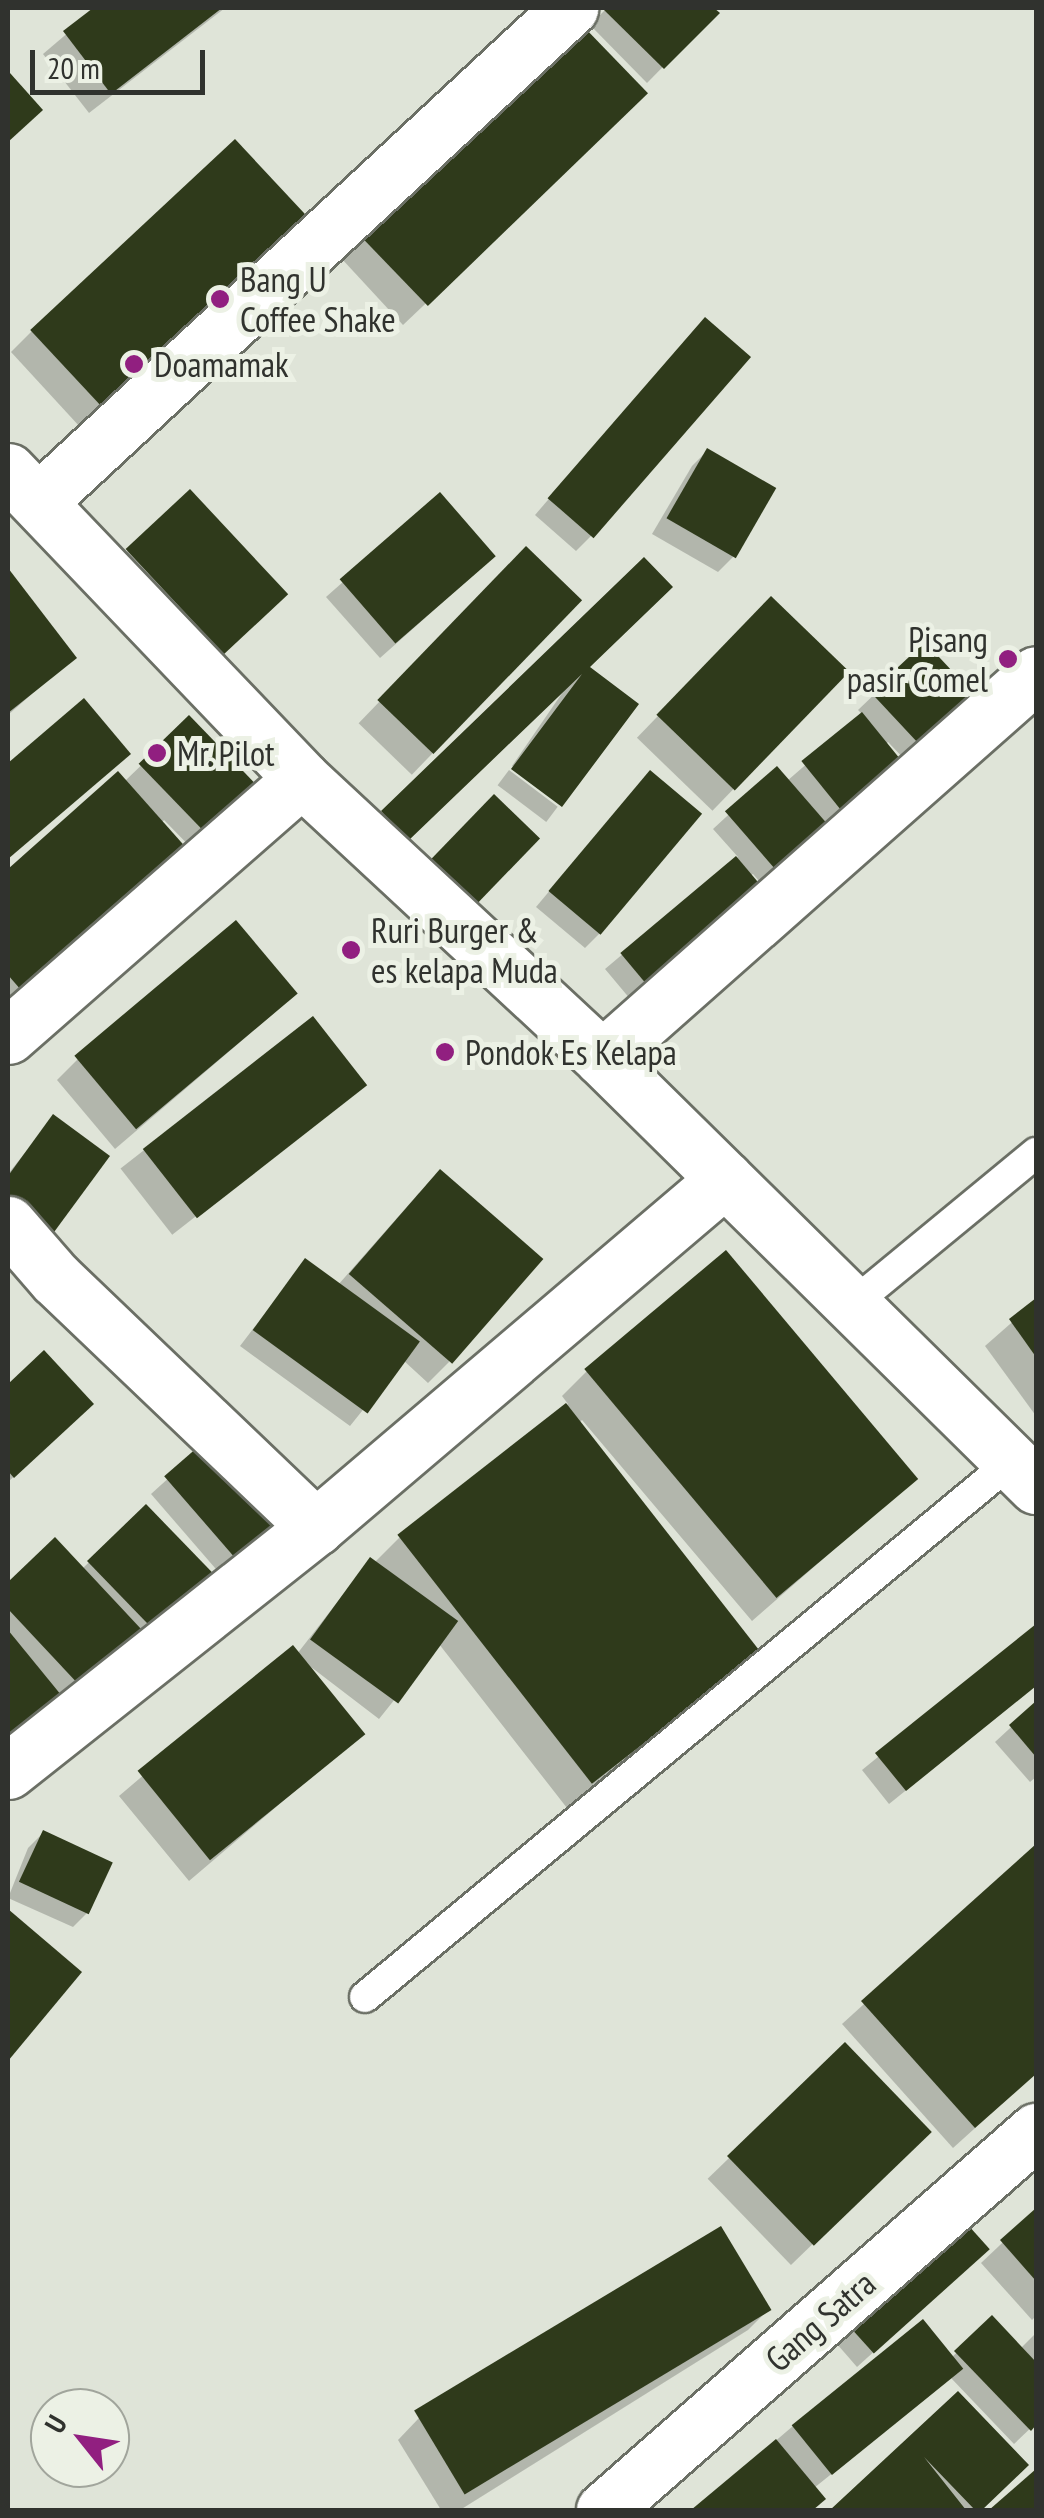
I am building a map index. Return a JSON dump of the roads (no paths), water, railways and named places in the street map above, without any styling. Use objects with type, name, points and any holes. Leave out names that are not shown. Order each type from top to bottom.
[{"type":"street","points":[[570,8],[23,486],[302,779],[602,1058],[1024,1474]]},
{"type":"street","points":[[602,1058],[1036,674]]},
{"type":"street","points":[[8,1036],[302,779]]},
{"type":"street","points":[[8,1771],[316,1527],[726,1179]]},
{"type":"street","points":[[8,1224],[55,1278],[316,1527]]},
{"type":"street","name":"Gang Satra","points":[[604,2510],[1036,2131]]},
{"type":"lane","points":[[854,1303],[1036,1154]]},
{"type":"lane","points":[[365,1997],[1024,1474]]},
{"type":"place","name":"Bang U Coffee Shake","points":[[220,299]]},
{"type":"place","name":"Doamamak","points":[[134,364]]},
{"type":"place","name":"Pisang pasir Comel","points":[[1008,659]]},
{"type":"place","name":"Mr. Pilot","points":[[157,753]]},
{"type":"place","name":"Ruri Burger & es kelapa Muda","points":[[351,950]]},
{"type":"place","name":"Pondok Es Kelapa","points":[[445,1052]]}]
